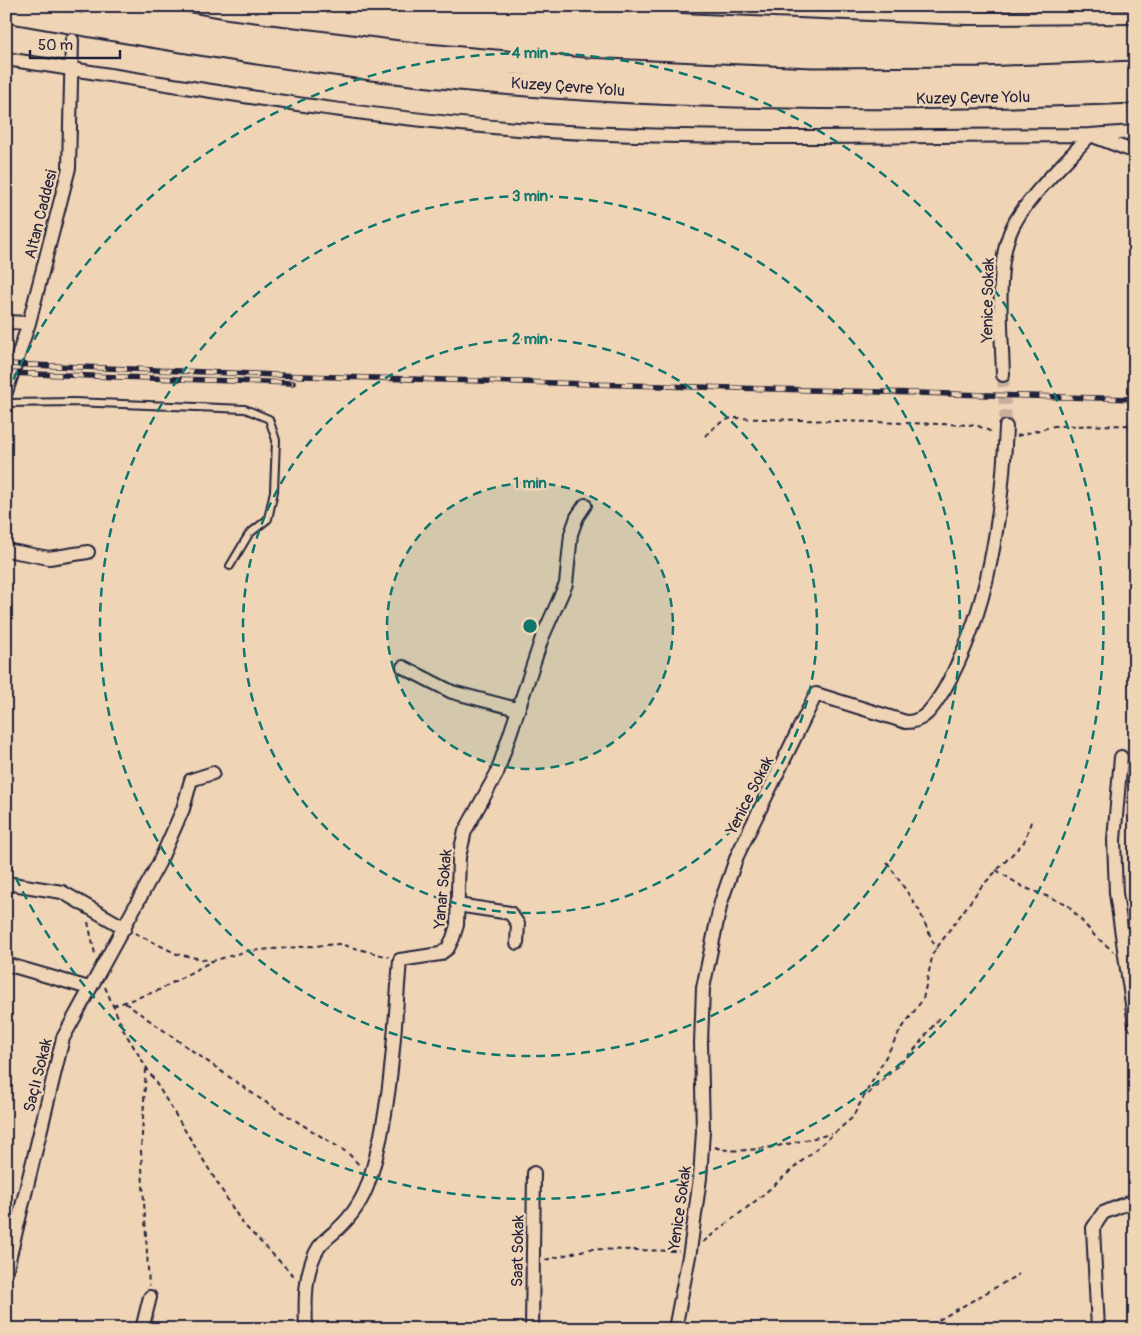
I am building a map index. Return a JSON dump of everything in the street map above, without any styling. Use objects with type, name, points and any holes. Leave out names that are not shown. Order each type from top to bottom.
[{"type":"highway","name":"Kuzey Çevre Yolu","points":[[90,6],[259,34],[415,54],[585,69],[812,79],[982,78],[1135,72]]},
{"type":"highway","name":"Kuzey Çevre Yolu","points":[[6,11],[225,50],[414,74],[582,88],[811,98],[981,98],[1135,92]]},
{"type":"street","points":[[681,6],[967,18],[1135,17]]},
{"type":"street","name":"Altan Caddesi","points":[[6,392],[29,322],[69,168],[72,40]]},
{"type":"street","points":[[6,59],[341,109],[522,129],[709,138],[1090,135],[1135,132]]},
{"type":"street","points":[[1090,135],[1135,152]]},
{"type":"street","name":"Yenice Sokak","points":[[1003,375],[1002,292],[1008,239],[1025,207],[1090,135]]},
{"type":"street","points":[[6,322],[29,322]]},
{"type":"street","name":"Yenice Sokak","points":[[675,1329],[690,1251],[700,1178],[703,1136],[701,1043],[703,988],[721,902],[737,856],[816,694],[906,722],[916,721],[926,716],[940,697],[965,647],[978,608],[995,528],[1004,465],[1006,434]]},
{"type":"street","name":"Yanar Sokak","points":[[400,960],[434,955],[445,950],[456,932],[459,857],[465,831],[497,773],[542,638],[566,584],[571,534],[577,517],[585,505]]},
{"type":"street","points":[[6,550],[50,558],[88,552]]},
{"type":"street","points":[[403,666],[452,692],[517,709]]},
{"type":"street","points":[[1121,757],[1115,815],[1114,866],[1118,920],[1135,1025]]},
{"type":"street","name":"Saçlı Sokak","points":[[6,1272],[63,1038],[99,969],[125,928],[172,836],[183,809],[191,780],[213,773]]},
{"type":"street","points":[[6,883],[62,892],[125,928]]},
{"type":"street","points":[[457,905],[510,913],[518,924],[517,943]]},
{"type":"street","points":[[306,1329],[307,1288],[315,1255],[326,1238],[354,1211],[370,1178],[383,1132],[400,960]]},
{"type":"street","points":[[6,964],[89,988]]},
{"type":"street","name":"Saat Sokak","points":[[532,1329],[534,1173]]},
{"type":"street","points":[[1098,1329],[1093,1228],[1103,1213],[1135,1200]]},
{"type":"street","points":[[142,1329],[150,1296]]},
{"type":"lane","points":[[6,403],[74,402],[245,409],[270,418],[276,440],[274,491],[268,519],[248,534],[230,566]]},
{"type":"path","points":[[705,436],[718,424],[732,418],[821,419],[976,425],[1006,434],[1054,426],[1135,424]]},
{"type":"path","points":[[533,1263],[589,1249],[690,1251],[758,1199],[833,1134],[845,1126],[866,1096],[900,1031],[923,999],[936,949],[968,903],[996,870],[1024,842],[1032,819]]},
{"type":"path","points":[[887,862],[919,910],[936,949]]},
{"type":"path","points":[[996,870],[1023,887],[1067,904],[1104,944],[1124,957]]},
{"type":"path","points":[[85,905],[99,969],[124,1031],[242,1223],[307,1288]]},
{"type":"path","points":[[125,928],[177,954],[212,962]]},
{"type":"path","points":[[113,1006],[157,990],[212,962],[247,951],[339,944],[400,960]]},
{"type":"path","points":[[125,1003],[259,1098],[348,1153],[370,1178]]},
{"type":"path","points":[[866,1096],[915,1049],[939,1018]]},
{"type":"path","points":[[146,1067],[141,1151],[150,1296]]},
{"type":"path","points":[[703,1136],[717,1148],[735,1151],[786,1144],[833,1134]]},
{"type":"path","points":[[923,1329],[1019,1274]]},
{"type":"tunnel","points":[[73,34],[78,6]]},
{"type":"tunnel","points":[[1003,375],[1006,427]]},
{"type":"railway","points":[[6,364],[303,376],[1135,399]]},
{"type":"railway","points":[[6,373],[293,383]]}]
